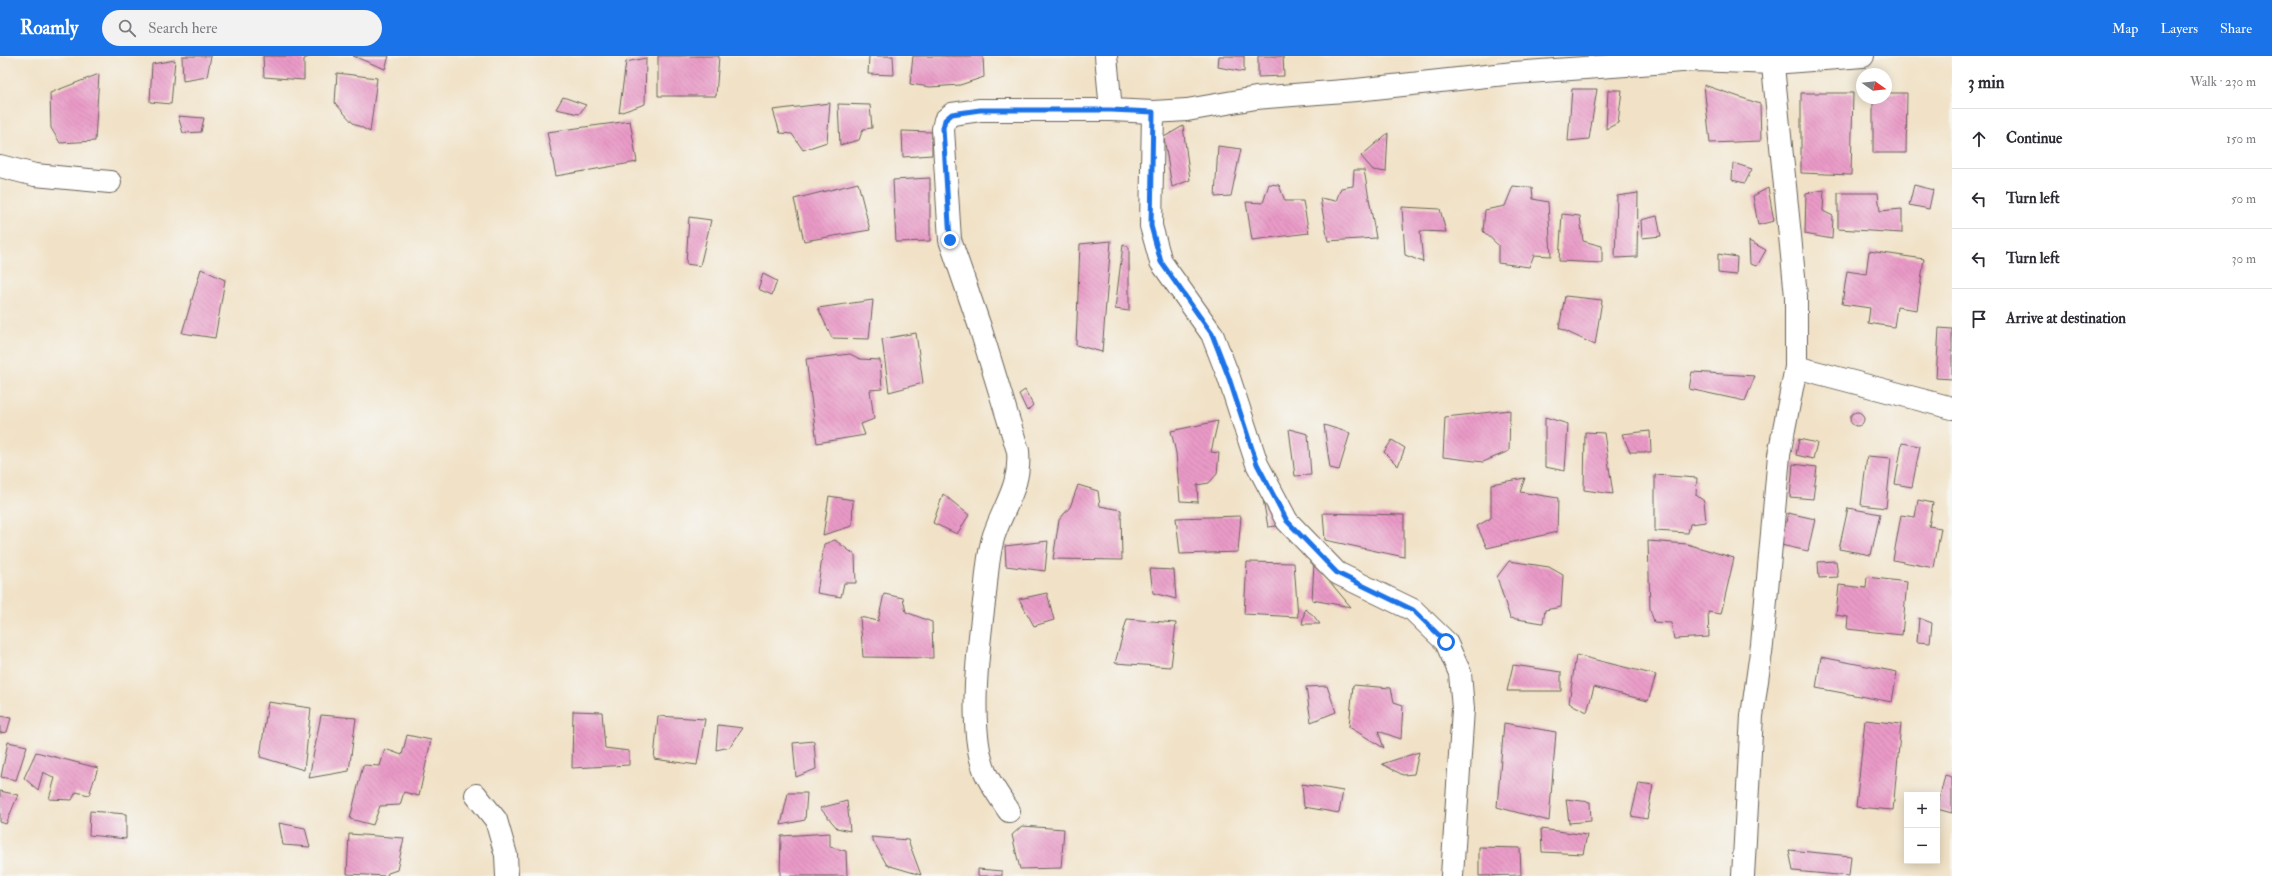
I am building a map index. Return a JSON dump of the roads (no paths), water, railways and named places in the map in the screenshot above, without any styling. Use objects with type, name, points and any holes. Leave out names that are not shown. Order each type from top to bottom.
[{"type":"street","points":[[1106,56],[1111,110]]},
{"type":"street","points":[[1009,811],[985,772],[978,736],[977,697],[979,645],[988,567],[994,535],[1012,495],[1019,469],[1018,451],[980,328],[950,240],[943,128],[945,120],[952,114],[980,110],[1111,110],[1153,112],[1187,110],[1256,98],[1356,90],[1514,73],[1696,60],[1863,56]]},
{"type":"street","points":[[1743,876],[1752,716],[1762,645],[1779,456],[1796,367],[1796,296],[1772,59]]},
{"type":"street","points":[[1153,112],[1151,226],[1161,262],[1212,334],[1229,378],[1257,464],[1287,521],[1337,573],[1413,610],[1446,642],[1460,673],[1463,709],[1452,876]]},
{"type":"street","points":[[0,166],[35,175],[110,182]]},
{"type":"street","points":[[1796,367],[1952,408]]},
{"type":"street","points":[[476,795],[496,820],[506,855],[506,876]]}]
